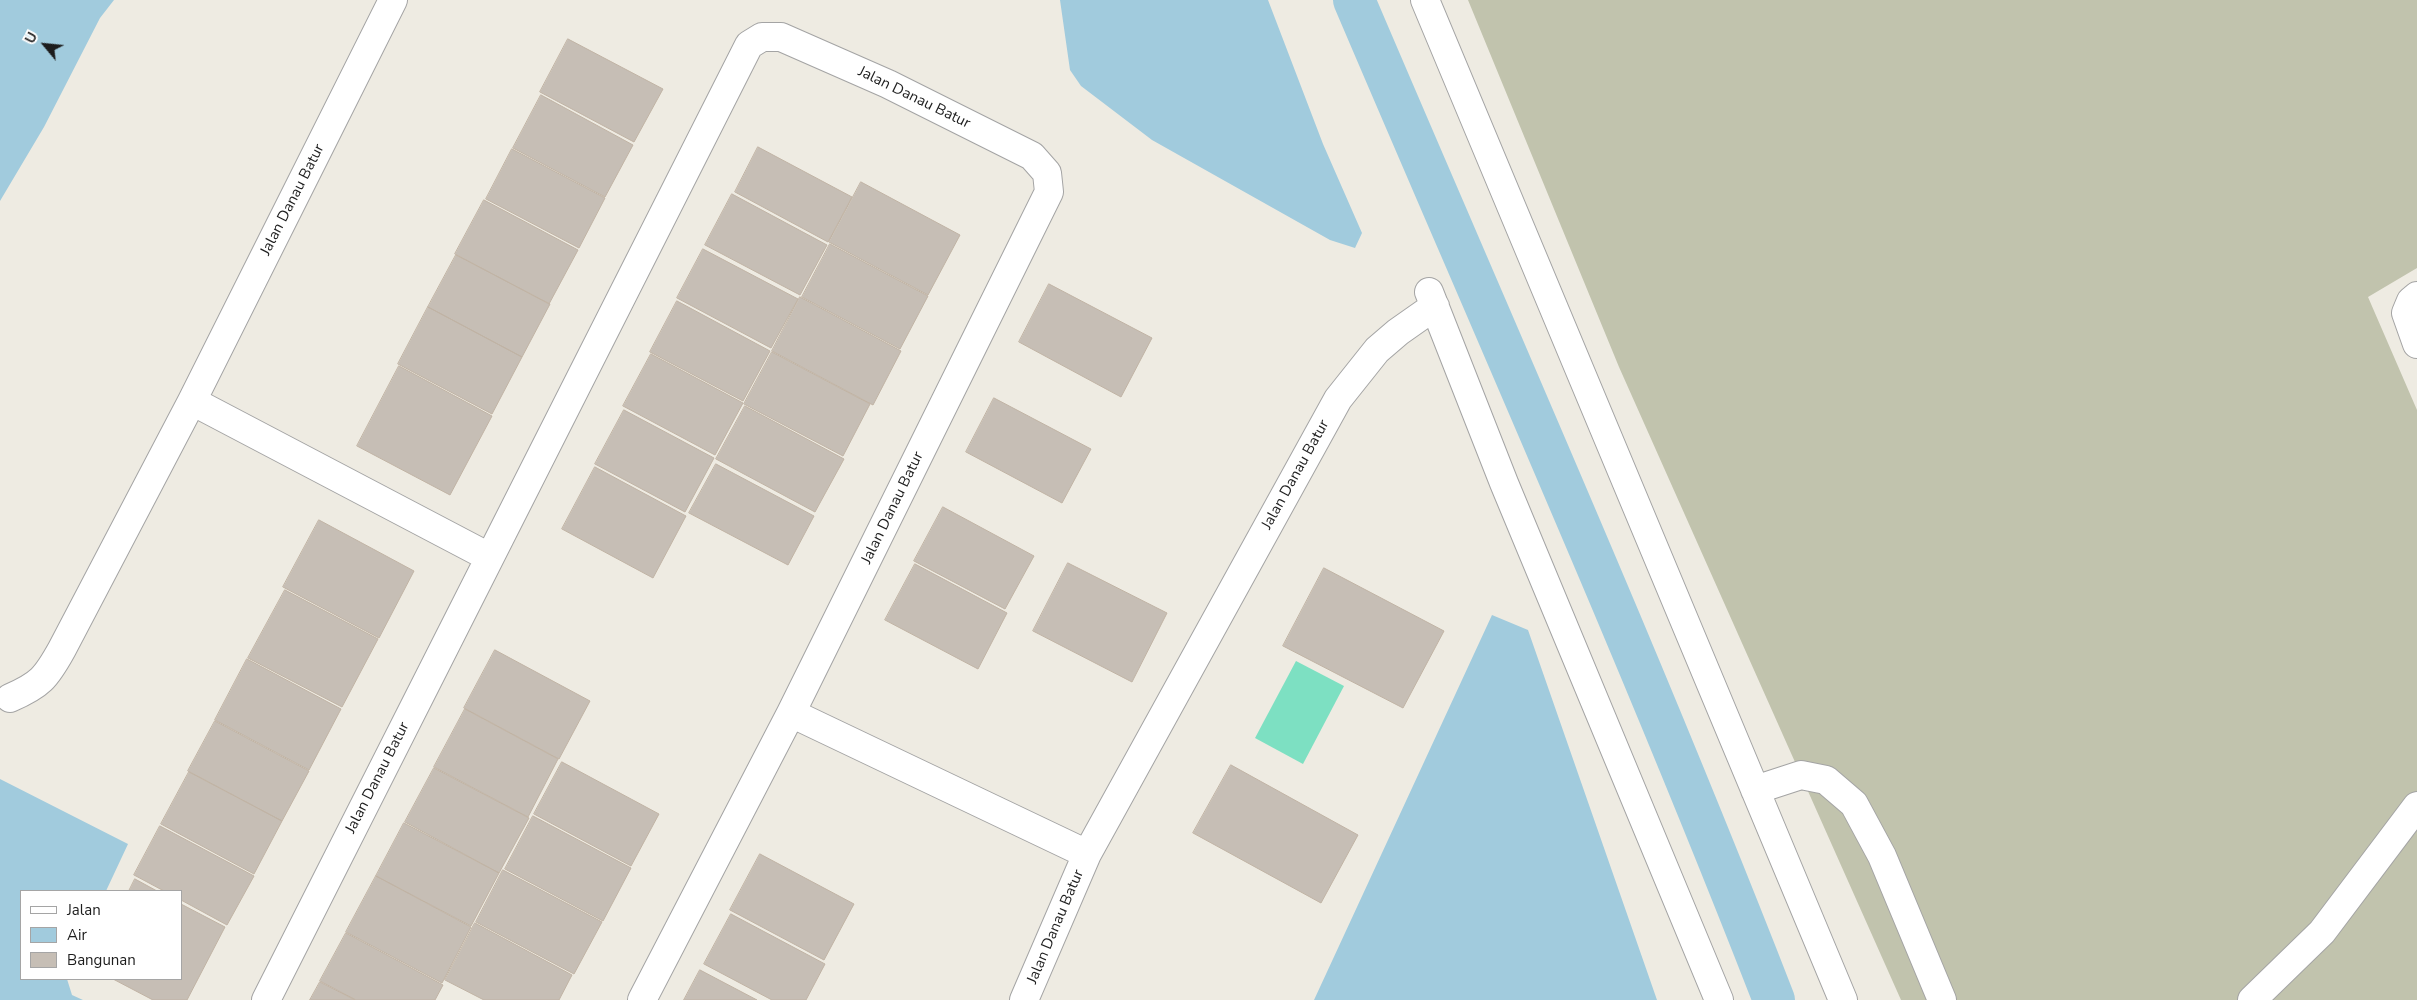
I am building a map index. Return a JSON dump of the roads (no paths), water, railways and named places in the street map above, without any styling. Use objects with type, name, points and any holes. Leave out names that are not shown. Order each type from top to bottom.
[{"type":"street","name":"Jalan Danau Batur","points":[[10,698],[35,688],[50,670],[192,401],[393,0]]},
{"type":"street","points":[[1425,0],[1843,1000]]},
{"type":"street","name":"Jalan Danau Batur","points":[[266,1000],[749,45],[762,37],[781,37],[888,84],[1032,156],[1046,173],[1049,192],[791,713],[642,1000]]},
{"type":"street","points":[[2417,296],[2411,301],[2406,313],[2417,344]]},
{"type":"street","name":"Jalan Danau Batur","points":[[1024,1000],[1087,854],[1338,399],[1377,350],[1432,299],[1504,483],[1719,1000]]},
{"type":"street","points":[[192,401],[490,557]]},
{"type":"street","name":"Jalan Danau Batur","points":[[791,713],[1087,854]]},
{"type":"street","points":[[1755,790],[1802,775],[1826,780],[1854,804],[1882,856],[1942,1000]]},
{"type":"street","points":[[2252,1000],[2322,932],[2417,806]]},
{"type":"water","points":[[0,0],[114,0],[100,18],[44,127],[0,201]]},
{"type":"water","points":[[1060,0],[1268,0],[1323,144],[1362,233],[1355,248],[1330,240],[1152,140],[1081,86],[1070,70]]},
{"type":"water","points":[[1492,615],[1528,630],[1657,1000],[1314,1000]]},
{"type":"water","points":[[0,779],[128,844],[106,890],[20,890],[20,980],[67,980],[72,995],[83,1000],[0,1000]]},
{"type":"waterway","points":[[1354,0],[1621,623],[1774,1000]]}]
